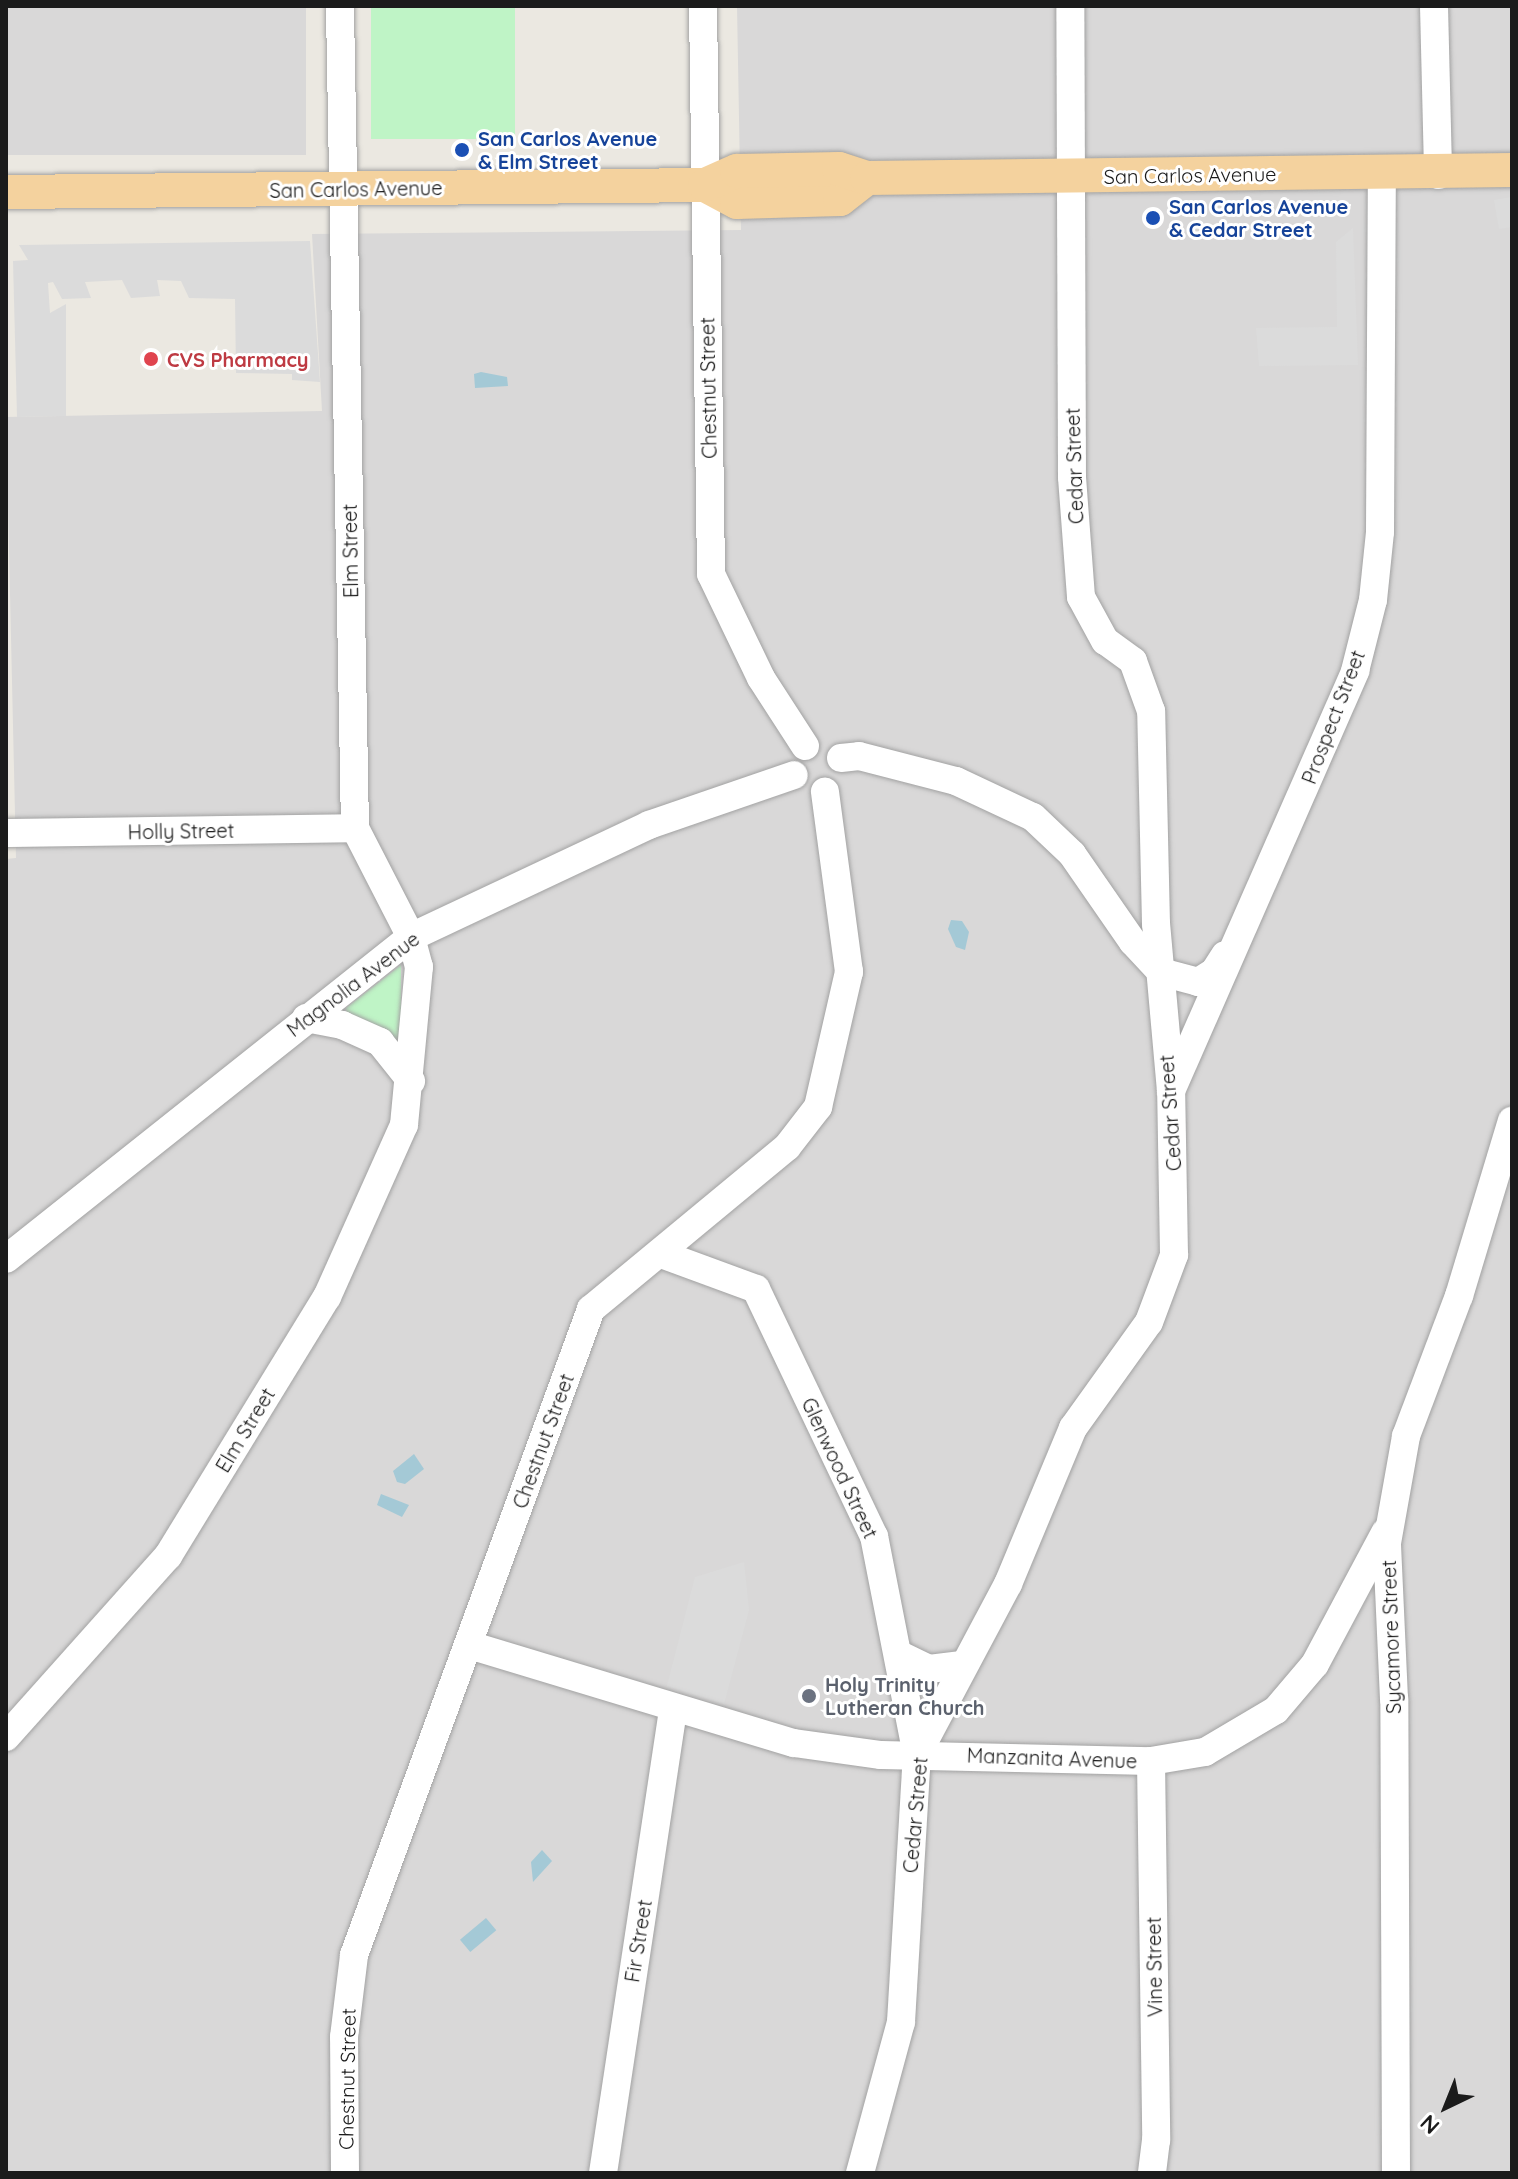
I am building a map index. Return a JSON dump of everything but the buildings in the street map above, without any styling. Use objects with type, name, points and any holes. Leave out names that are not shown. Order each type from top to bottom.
[{"type":"main road","name":"San Carlos Avenue","points":[[6,192],[705,185],[737,171],[839,169],[867,178],[1438,175],[1512,170]]},
{"type":"street","name":"Elm Street","points":[[6,1737],[168,1556],[355,1242],[404,1125],[411,1081],[419,967],[411,937],[355,828],[340,6]]},
{"type":"street","name":"Chestnut Street","points":[[703,6],[711,574],[761,678],[805,746]]},
{"type":"street","name":"Cedar Street","points":[[860,2173],[901,2022],[917,1755],[1008,1584],[1078,1419],[1128,1354],[1163,1295],[1174,1255],[1176,1207],[1161,972],[1151,711],[1133,661],[1105,641],[1081,597],[1072,477],[1070,6]]},
{"type":"street","points":[[1434,6],[1438,175]]},
{"type":"street","name":"Prospect Street","points":[[1171,1091],[1355,671],[1373,600],[1380,532],[1382,173]]},
{"type":"street","points":[[841,758],[839,783],[825,792],[801,786],[794,775],[795,759],[805,746],[822,743],[841,758],[859,756],[956,781],[1033,817],[1072,854],[1133,942],[1161,972],[1176,980],[1206,978],[1245,924]]},
{"type":"street","name":"Magnolia Avenue","points":[[6,1259],[411,937],[649,825],[794,775]]},
{"type":"street","name":"Chestnut Street","points":[[345,2173],[344,2037],[354,1955],[591,1309],[787,1147],[818,1107],[849,972],[825,792]]},
{"type":"street","name":"Holly Street","points":[[6,833],[355,828]]},
{"type":"street","points":[[306,1018],[342,1025],[380,1042],[411,1081]]},
{"type":"street","name":"Sycamore Street","points":[[1396,2173],[1389,1525],[1406,1436],[1459,1296],[1512,1121]]},
{"type":"street","name":"Glenwood Street","points":[[661,1254],[756,1289],[874,1536],[917,1755]]},
{"type":"street","name":"Manzanita Avenue","points":[[469,1645],[794,1743],[917,1755],[1151,1761],[1205,1752],[1276,1710],[1315,1664],[1389,1525]]},
{"type":"street","points":[[898,1654],[929,1669],[964,1665]]},
{"type":"street","name":"Fir Street","points":[[603,2173],[673,1709]]},
{"type":"street","name":"Vine Street","points":[[1151,1761],[1156,2140],[1152,2173]]},
{"type":"shaded area","points":[[6,6],[306,6],[306,155],[6,155]]},
{"type":"shaded area","points":[[737,6],[1512,6],[1512,2173],[6,2173],[6,859],[16,858],[6,417],[322,411],[312,234],[741,230]]},
{"type":"shaded area","points":[[1512,197],[1512,227],[1499,229],[1494,200]]},
{"type":"shaded area","points":[[1353,228],[1358,365],[1259,366],[1256,328],[1337,327],[1336,242]]},
{"type":"shaded area","points":[[310,241],[320,382],[292,380],[292,374],[236,373],[235,299],[189,298],[181,281],[157,280],[160,296],[131,298],[122,280],[85,282],[91,298],[62,299],[53,282],[48,283],[50,313],[66,304],[66,416],[17,417],[13,261],[28,260],[19,245]]},
{"type":"shaded area","points":[[744,1562],[749,1610],[724,1704],[667,1686],[695,1577]]},
{"type":"green space","points":[[371,6],[515,6],[515,139],[371,139]]},
{"type":"green space","points":[[401,965],[401,1038],[397,1043],[346,1013],[346,1008]]},
{"type":"water","points":[[481,372],[507,377],[508,386],[475,388],[474,374]]},
{"type":"water","points":[[951,920],[962,921],[969,932],[965,950],[956,947],[948,929]]},
{"type":"water","points":[[414,1454],[424,1469],[405,1484],[397,1482],[393,1471]]},
{"type":"water","points":[[381,1494],[409,1505],[402,1517],[377,1505]]},
{"type":"water","points":[[542,1850],[552,1861],[533,1882],[531,1862]]},
{"type":"water","points":[[486,1918],[496,1930],[470,1952],[460,1940]]},
{"type":"place","name":"San Carlos Avenue & Elm Street","points":[[462,150]]},
{"type":"place","name":"San Carlos Avenue & Cedar Street","points":[[1153,218]]},
{"type":"place","name":"CVS Pharmacy","points":[[151,359]]},
{"type":"place","name":"Holy Trinity Lutheran Church","points":[[809,1696]]}]
